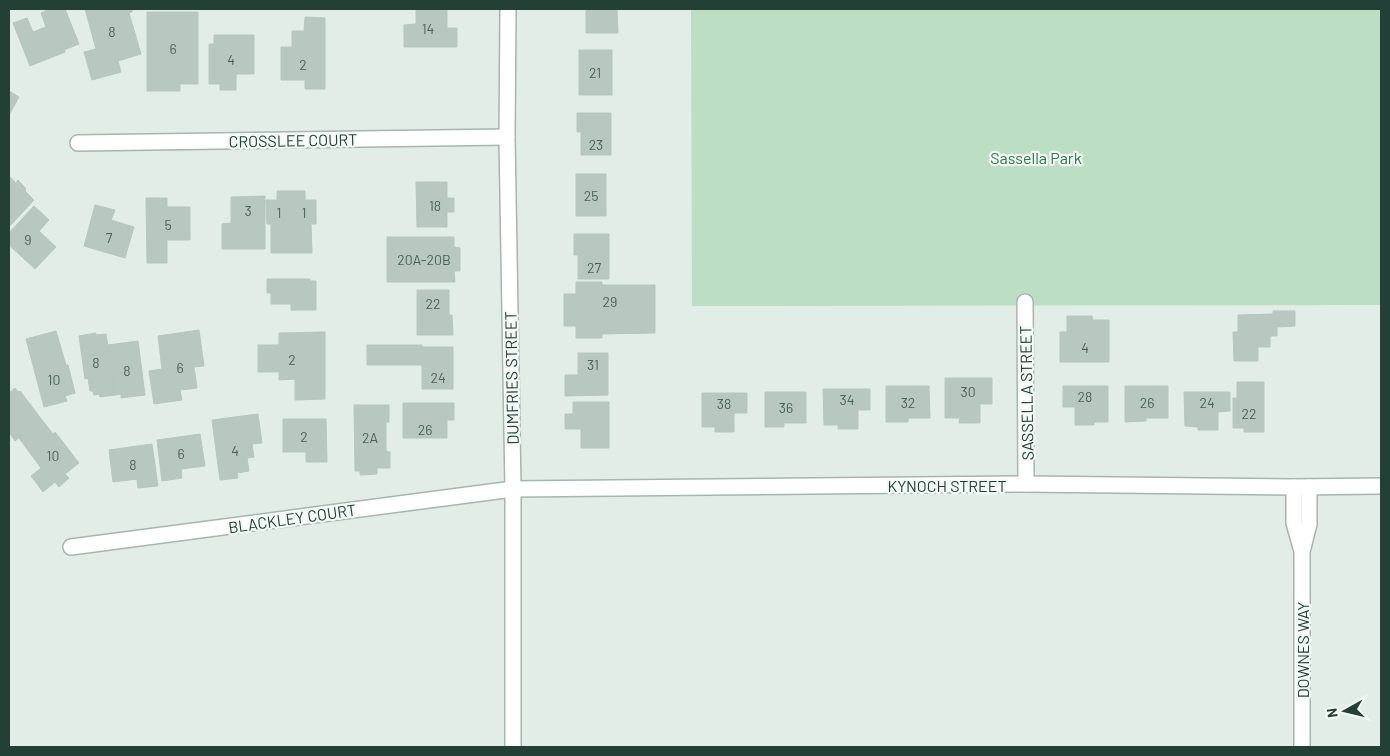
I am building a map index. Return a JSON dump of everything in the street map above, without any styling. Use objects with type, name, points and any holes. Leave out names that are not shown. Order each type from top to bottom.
[{"type":"street","name":"DUMFRIES STREET","points":[[508,9],[513,489],[513,747]]},
{"type":"street","name":"CROSSLEE COURT","points":[[78,143],[508,137]]},
{"type":"street","name":"SASSELLA STREET","points":[[1025,302],[1026,484]]},
{"type":"street","name":"KYNOCH STREET","points":[[513,489],[1026,484],[1381,486]]},
{"type":"street","name":"DOWNES WAY","points":[[1302,487],[1308,524],[1302,552],[1302,747]]},
{"type":"street","name":"BLACKLEY COURT","points":[[71,547],[513,489]]},
{"type":"green space","name":"Sassella Park","points":[[691,9],[1381,9],[1381,305],[692,306]]},
{"type":"building","points":[[50,9],[65,9],[79,44],[64,50],[65,52],[30,66],[13,23],[27,18],[33,32],[46,27],[41,13]]},
{"type":"building","points":[[85,9],[132,9],[132,12],[129,13],[141,54],[118,61],[121,72],[92,80],[84,52],[96,49]]},
{"type":"building","points":[[416,9],[447,9],[447,28],[457,28],[457,47],[404,47],[404,25],[416,24]]},
{"type":"building","points":[[586,9],[617,9],[618,33],[586,33]]},
{"type":"building","points":[[147,12],[198,12],[198,84],[180,84],[180,91],[147,91]]},
{"type":"building","points":[[305,17],[325,18],[325,89],[305,89],[305,80],[281,80],[281,47],[292,47],[292,31],[304,31]]},
{"type":"building","points":[[214,35],[254,35],[254,74],[236,74],[236,90],[220,90],[220,84],[209,84],[209,44],[214,44]]},
{"type":"building","points":[[579,50],[612,50],[612,95],[579,95]]},
{"type":"building","points":[[9,91],[19,97],[9,115]]},
{"type":"building","points":[[577,113],[611,113],[611,155],[581,155],[581,132],[577,132]]},
{"type":"building","points":[[576,174],[606,174],[606,216],[576,216]]},
{"type":"building","points":[[9,176],[16,183],[18,180],[34,200],[9,227]]},
{"type":"building","points":[[416,182],[447,182],[447,198],[454,198],[454,212],[447,212],[447,227],[417,227]]},
{"type":"building","points":[[277,191],[291,191],[291,253],[271,253],[271,224],[267,224],[266,200],[277,200]]},
{"type":"building","points":[[291,191],[305,191],[305,200],[316,200],[316,224],[311,224],[312,253],[291,253]]},
{"type":"building","points":[[265,196],[265,249],[222,249],[222,224],[231,223],[231,197]]},
{"type":"building","points":[[146,198],[167,198],[167,207],[190,207],[190,240],[167,240],[167,263],[147,263]]},
{"type":"building","points":[[95,205],[115,210],[111,220],[134,227],[125,258],[84,246]]},
{"type":"building","points":[[34,206],[49,220],[39,231],[56,247],[35,269],[9,245],[9,233]]},
{"type":"building","points":[[574,234],[609,234],[609,279],[578,279],[578,255],[574,255]]},
{"type":"building","points":[[387,237],[454,237],[454,247],[460,248],[460,271],[454,271],[455,282],[387,282]]},
{"type":"building","points":[[267,279],[310,279],[310,281],[316,281],[316,310],[291,310],[291,304],[271,304],[271,293],[267,293]]},
{"type":"building","points":[[576,282],[602,282],[602,285],[655,285],[655,309],[564,309],[564,294],[576,294]]},
{"type":"building","points":[[417,290],[449,290],[449,315],[452,315],[453,335],[417,335]]},
{"type":"building","points":[[564,309],[655,309],[655,333],[602,334],[602,338],[576,338],[576,326],[564,326]]},
{"type":"building","points":[[1273,311],[1295,311],[1295,326],[1277,327],[1277,336],[1270,336],[1270,347],[1258,347],[1258,361],[1234,361],[1233,332],[1238,332],[1238,315],[1273,314]]},
{"type":"building","points":[[1067,316],[1092,316],[1093,320],[1109,320],[1109,362],[1060,362],[1060,332],[1067,332]]},
{"type":"building","points":[[199,330],[204,366],[194,367],[197,388],[180,390],[182,400],[154,404],[149,371],[162,369],[158,336]]},
{"type":"building","points":[[56,331],[66,365],[68,365],[75,393],[65,396],[67,401],[44,407],[26,339]]},
{"type":"building","points":[[325,332],[325,399],[295,400],[295,379],[279,380],[279,372],[258,372],[258,345],[279,345],[279,333]]},
{"type":"building","points":[[96,333],[96,335],[106,334],[115,395],[100,397],[99,394],[94,395],[93,391],[90,391],[88,378],[85,379],[79,336]]},
{"type":"building","points":[[138,341],[145,395],[121,398],[121,394],[115,395],[108,345]]},
{"type":"building","points":[[367,345],[453,347],[453,389],[422,389],[422,365],[367,365]]},
{"type":"building","points":[[578,353],[608,353],[608,395],[565,396],[565,375],[578,375]]},
{"type":"building","points":[[945,378],[992,378],[992,404],[980,404],[980,423],[959,423],[960,418],[945,418]]},
{"type":"building","points":[[1237,382],[1264,382],[1264,432],[1244,432],[1244,428],[1233,428],[1233,398],[1237,398]]},
{"type":"building","points":[[886,386],[929,386],[930,418],[908,418],[908,422],[886,422]]},
{"type":"building","points":[[1063,386],[1108,386],[1108,422],[1094,422],[1094,425],[1075,425],[1075,407],[1063,407]]},
{"type":"building","points":[[1125,386],[1168,386],[1168,418],[1146,418],[1146,421],[1125,422]]},
{"type":"building","points":[[15,388],[18,392],[20,391],[42,420],[15,441],[9,432],[9,393]]},
{"type":"building","points":[[823,389],[870,389],[870,410],[858,410],[858,429],[838,429],[838,425],[824,425]]},
{"type":"building","points":[[765,392],[806,392],[806,423],[784,423],[784,427],[765,427]]},
{"type":"building","points":[[1184,392],[1230,392],[1230,411],[1218,412],[1218,430],[1198,430],[1198,427],[1185,426]]},
{"type":"building","points":[[702,393],[747,393],[747,413],[734,413],[734,432],[715,432],[715,427],[702,427]]},
{"type":"building","points":[[573,402],[609,402],[609,448],[581,448],[581,429],[565,429],[565,414],[573,414]]},
{"type":"building","points":[[403,403],[454,403],[454,420],[447,420],[447,438],[403,438]]},
{"type":"building","points":[[354,405],[389,405],[389,422],[386,422],[386,451],[390,452],[390,468],[377,468],[377,474],[360,475],[360,471],[355,471]]},
{"type":"building","points":[[258,414],[262,443],[252,444],[254,457],[247,458],[249,471],[237,473],[238,478],[220,480],[212,420]]},
{"type":"building","points":[[283,419],[326,419],[327,462],[306,462],[306,452],[283,452]]},
{"type":"building","points":[[42,420],[53,434],[55,432],[79,463],[65,474],[69,478],[59,487],[55,482],[43,492],[31,476],[41,468],[19,438]]},
{"type":"building","points":[[200,434],[205,466],[181,469],[182,478],[162,481],[157,440]]},
{"type":"building","points":[[152,444],[158,486],[138,488],[137,479],[113,482],[109,450]]}]
